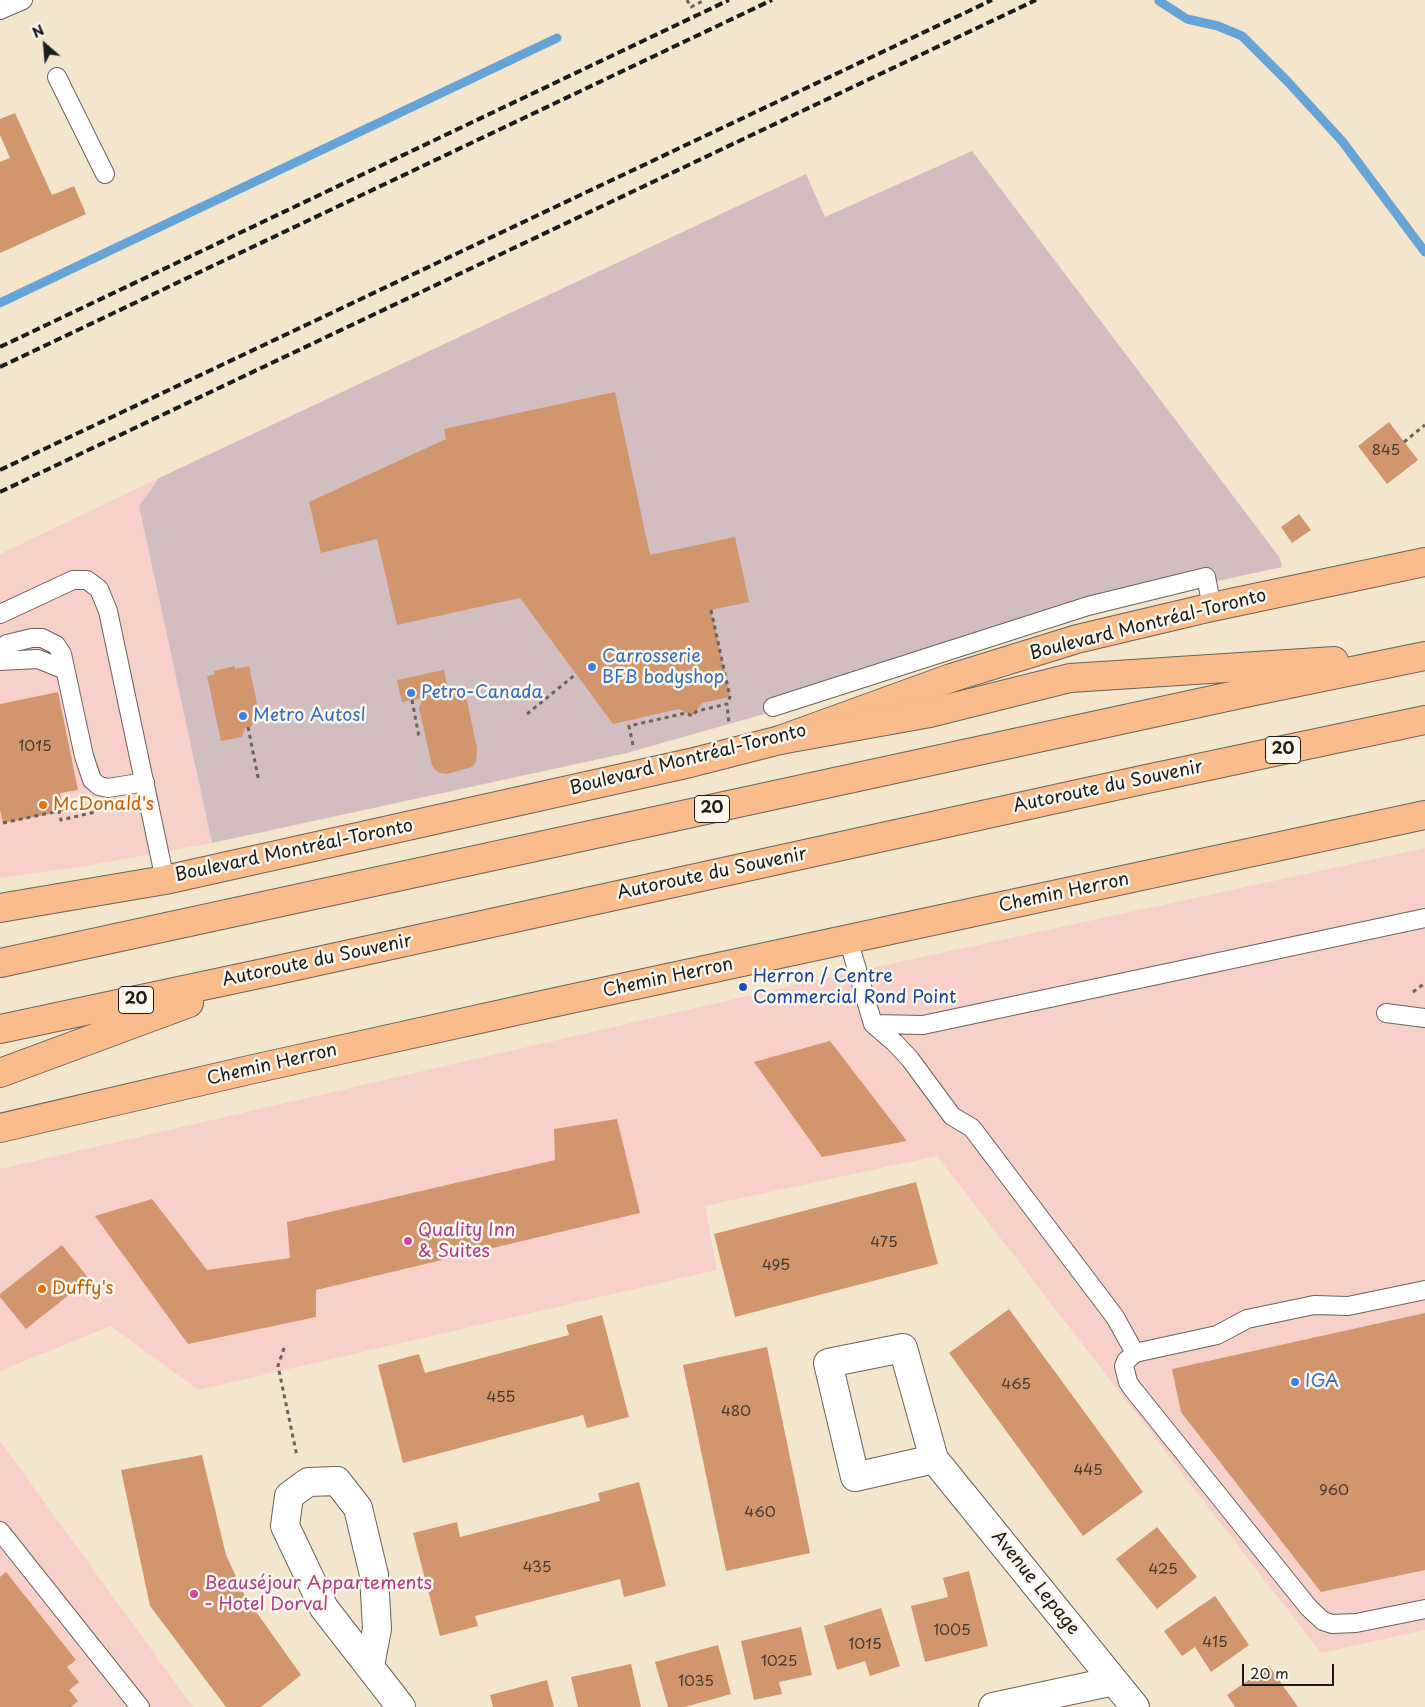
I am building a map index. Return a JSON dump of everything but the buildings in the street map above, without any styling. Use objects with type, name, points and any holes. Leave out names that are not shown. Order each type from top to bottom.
[{"type":"main road","name":"Boulevard Montréal-Toronto","points":[[0,908],[165,880],[564,791],[780,740],[924,688],[1101,632],[1425,562]]},
{"type":"main road","points":[[780,740],[930,713],[1070,678],[1425,655]]},
{"type":"main road","name":"20","points":[[0,963],[1425,655]]},
{"type":"main road","name":"Autoroute du Souvenir","points":[[0,1029],[1425,720]]},
{"type":"main road","name":"Chemin Herron","points":[[0,1128],[248,1070],[1425,815]]},
{"type":"main road","points":[[0,1073],[272,971]]},
{"type":"street","name":"Avenue Lepage","points":[[934,1459],[855,1477],[828,1362],[903,1348],[934,1459],[1135,1707]]},
{"type":"street","points":[[370,1666],[376,1629],[374,1575],[358,1508],[337,1481],[308,1482],[289,1496],[285,1526],[324,1608],[401,1707]]},
{"type":"street","points":[[993,1707],[1114,1681]]},
{"type":"lane","points":[[0,10],[23,0]]},
{"type":"lane","points":[[58,76],[104,174]]},
{"type":"lane","points":[[774,707],[1088,606],[1206,576],[1212,607]]},
{"type":"lane","points":[[0,614],[73,580],[87,580],[99,589],[108,611],[165,880]]},
{"type":"lane","points":[[0,649],[20,640],[42,638],[50,641],[60,649],[84,756],[92,780],[99,786],[108,788],[145,782]]},
{"type":"lane","points":[[0,661],[38,659],[65,670]]},
{"type":"lane","points":[[873,1024],[923,1025],[1425,918]]},
{"type":"lane","points":[[848,939],[873,1024],[910,1059],[952,1116],[972,1128],[1115,1317],[1135,1353]]},
{"type":"lane","points":[[1386,1013],[1425,1018]]},
{"type":"lane","points":[[1425,1290],[1342,1307],[1328,1304],[1314,1305],[1247,1319],[1217,1335],[1135,1353],[1126,1361],[1124,1366],[1128,1382],[1309,1608],[1323,1621],[1332,1624],[1356,1623],[1425,1610]]},
{"type":"lane","points":[[0,1531],[140,1707]]},
{"type":"path","points":[[687,0],[691,7],[705,0]]},
{"type":"path","points":[[1404,442],[1425,425]]},
{"type":"path","points":[[711,610],[730,697],[727,704],[730,730]]},
{"type":"path","points":[[527,714],[576,674]]},
{"type":"path","points":[[412,700],[419,737]]},
{"type":"path","points":[[633,745],[629,726],[686,713],[692,716],[697,711],[727,704]]},
{"type":"path","points":[[248,727],[259,782]]},
{"type":"path","points":[[3,823],[59,811],[61,820],[103,810]]},
{"type":"path","points":[[284,1348],[278,1366],[297,1457]]},
{"type":"shaded area","points":[[972,151],[1280,558],[1282,567],[1130,600],[817,699],[627,753],[212,843],[139,506],[159,478],[806,174],[825,217]]},
{"type":"shaded area","points":[[159,478],[139,506],[212,843],[86,866],[0,878],[0,554]]},
{"type":"shaded area","points":[[1425,848],[1425,1630],[1321,1653],[937,1156],[705,1206],[717,1270],[198,1390],[111,1326],[0,1371],[0,1169],[812,981]]},
{"type":"shaded area","points":[[0,1441],[193,1707],[0,1707]]},
{"type":"waterway","points":[[1159,1],[1187,19],[1218,26],[1242,36],[1288,82],[1342,141],[1425,252]]},
{"type":"waterway","points":[[0,303],[557,38]]},
{"type":"railway","points":[[0,347],[729,0]]},
{"type":"railway","points":[[0,367],[772,0]]},
{"type":"railway","points":[[0,470],[992,0]]},
{"type":"railway","points":[[0,492],[1036,0]]},
{"type":"place","name":"Carrosserie BFB bodyshop","points":[[592,667]]},
{"type":"place","name":"Petro-Canada","points":[[411,693]]},
{"type":"place","name":"Metro Autosl","points":[[243,716]]},
{"type":"place","name":"McDonald's","points":[[43,805]]},
{"type":"place","name":"Herron / Centre Commercial Rond Point","points":[[743,987]]},
{"type":"place","name":"Quality Inn & Suites","points":[[408,1241]]},
{"type":"place","name":"Duffy's","points":[[42,1289]]},
{"type":"place","name":"IGA","points":[[1295,1382]]},
{"type":"place","name":"Beauséjour Appartements - Hotel Dorval","points":[[194,1594]]}]
